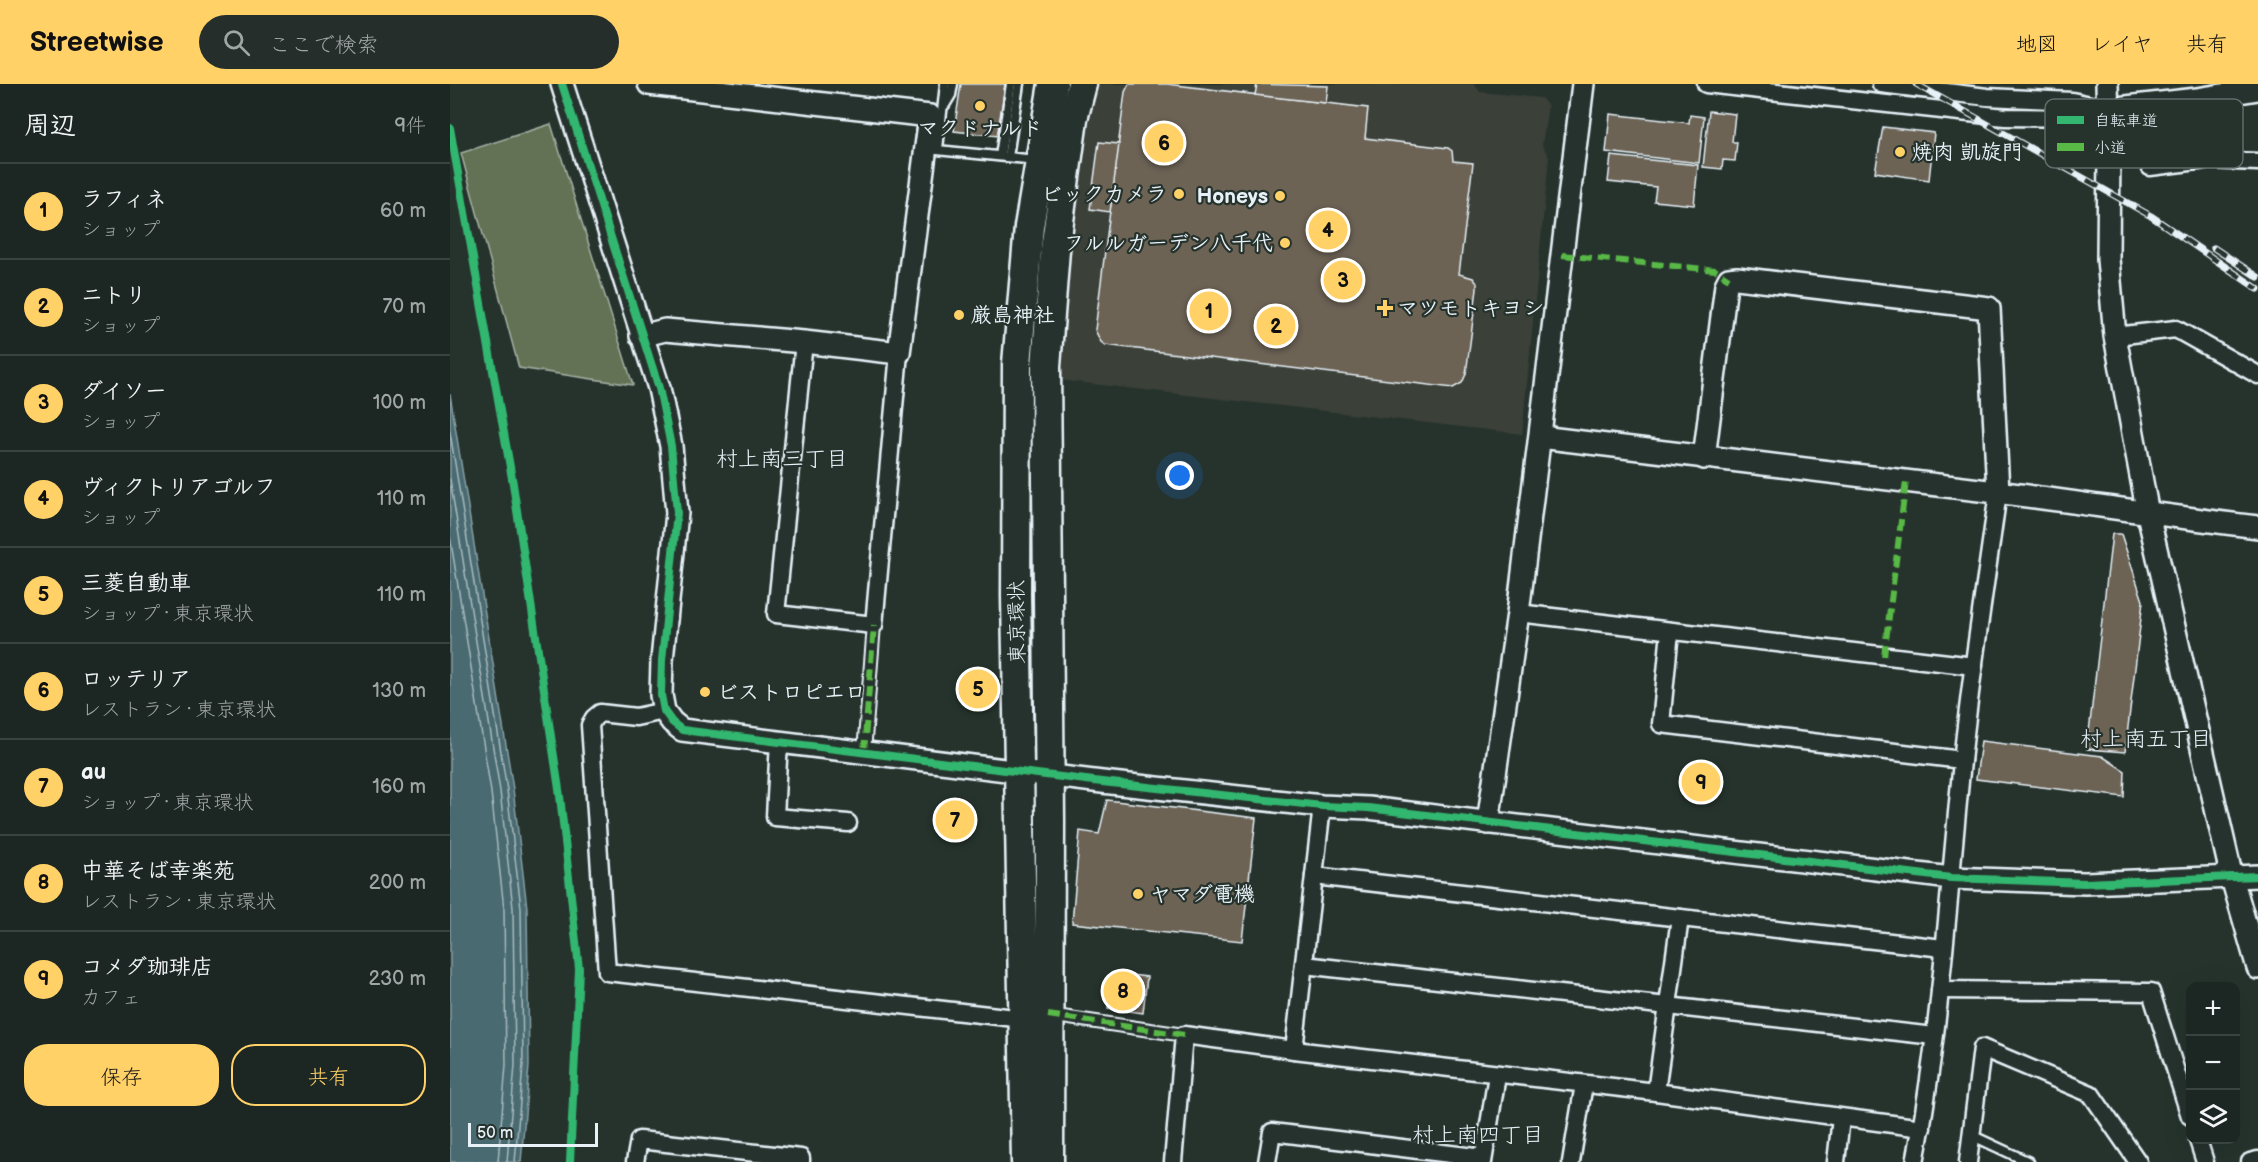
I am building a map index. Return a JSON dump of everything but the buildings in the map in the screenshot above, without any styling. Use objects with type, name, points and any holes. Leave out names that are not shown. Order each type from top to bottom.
[{"type":"highway","name":"東京環状","points":[[1049,1162],[1036,1027],[1018,771],[1015,440],[1017,364],[1023,282],[1039,160],[1053,84]]},
{"type":"highway","name":"東京環状","points":[[1026,1162],[1036,1027],[1049,775],[1046,366],[1054,250],[1073,119],[1082,84]]},
{"type":"highway","points":[[1010,1162],[1009,1118],[1036,1027]]},
{"type":"highway","points":[[1036,1027],[1062,1126],[1064,1162]]},
{"type":"street","points":[[562,84],[659,388],[671,446],[677,513],[661,675],[664,711],[682,730],[1049,775],[1322,806],[1368,808],[1952,878],[2085,883],[2258,876]]},
{"type":"street","points":[[649,84],[930,116],[932,149],[899,353],[864,752]]},
{"type":"street","points":[[1488,823],[1518,613],[1583,84]]},
{"type":"street","points":[[1706,84],[2005,117],[2045,117]]},
{"type":"street","points":[[1881,84],[1987,97],[2045,100]]},
{"type":"street","points":[[2107,84],[2108,99]]},
{"type":"street","points":[[2197,99],[2258,88]]},
{"type":"street","points":[[2243,161],[2258,162]]},
{"type":"street","points":[[2108,168],[2108,259],[2115,336],[2148,514],[2232,878],[2258,968]]},
{"type":"street","points":[[1704,458],[1726,285],[1729,279],[1737,278],[1989,308],[1998,492],[1962,760],[1940,990],[1922,1128],[1915,1162]]},
{"type":"street","points":[[2115,336],[2176,329],[2258,375]]},
{"type":"street","points":[[641,336],[665,330],[899,353]]},
{"type":"street","points":[[804,342],[776,614],[874,625]]},
{"type":"street","points":[[1540,436],[1704,458],[1998,492],[2258,527]]},
{"type":"street","points":[[1518,613],[1974,666]]},
{"type":"street","points":[[1670,631],[1661,724],[1962,760]]},
{"type":"street","points":[[664,711],[636,717],[600,713],[590,725],[607,972],[1036,1027],[1184,1035],[1497,1075],[1656,1092],[1922,1128]]},
{"type":"street","points":[[779,741],[775,817],[848,823]]},
{"type":"street","points":[[1294,1050],[1322,806]]},
{"type":"street","points":[[1314,876],[1943,948]]},
{"type":"street","points":[[1656,1092],[1680,918]]},
{"type":"street","points":[[1304,965],[1934,1036]]},
{"type":"street","points":[[1940,990],[2151,992],[2186,1103]]},
{"type":"street","points":[[1173,1162],[1184,1035]]},
{"type":"street","points":[[1968,1162],[1983,1048],[2091,1094],[2138,1162]]},
{"type":"street","points":[[1267,1162],[1272,1132],[1483,1160],[1497,1075]]},
{"type":"street","points":[[1571,1162],[1584,1084]]},
{"type":"street","points":[[1836,1162],[1841,1118]]},
{"type":"street","points":[[635,1162],[639,1140],[720,1155],[801,1158],[801,1162]]},
{"type":"street","points":[[2199,1144],[2205,1162]]},
{"type":"street","points":[[2250,1162],[2258,1160]]},
{"type":"lane","points":[[945,84],[943,107],[932,149],[1039,160]]},
{"type":"lane","points":[[943,107],[951,95],[953,84]]},
{"type":"lane","points":[[1004,156],[1011,84]]},
{"type":"lane","points":[[1004,156],[1018,84]]},
{"type":"lane","points":[[1971,1135],[2030,1162]]},
{"type":"shaded area","name":"フルルガーデン八千代","points":[[1097,84],[1474,84],[1480,92],[1541,98],[1548,106],[1542,145],[1549,157],[1522,434],[1059,380],[1073,227],[1086,137]]},
{"type":"green space","points":[[551,124],[633,385],[519,368],[461,153]]},
{"type":"water","points":[[450,394],[513,789],[527,908],[529,1066],[521,1162],[450,1162]]},
{"type":"railway","points":[[1916,84],[2045,156]]},
{"type":"railway","points":[[2066,168],[2151,216],[2258,289]]},
{"type":"railway","points":[[2214,248],[2258,277]]},
{"type":"marked path","points":[[1562,255],[1715,270],[1729,279]]},
{"type":"marked path","points":[[1884,656],[1906,481]]},
{"type":"marked path","points":[[864,752],[874,625]]},
{"type":"marked path","points":[[1048,1015],[1184,1035]]},
{"type":"cycle path","points":[[562,84],[659,388],[671,446],[677,513],[662,660],[661,695],[664,711],[682,730],[1102,782],[1322,806],[1368,808],[1951,878],[2085,883],[2258,876]]},
{"type":"cycle path","points":[[450,128],[513,484],[560,796],[579,969],[570,1162]]},
{"type":"place","name":"マクドナルド","points":[[980,106]]},
{"type":"place","name":"ロッテリア","points":[[1164,143]]},
{"type":"place","name":"焼肉 凱旋門","points":[[1900,152]]},
{"type":"place","name":"ビックカメラ","points":[[1179,194]]},
{"type":"place","name":"Honeys","points":[[1280,196]]},
{"type":"place","name":"ヴィクトリアゴルフ","points":[[1328,230]]},
{"type":"place","name":"フルルガーデン八千代","points":[[1285,243]]},
{"type":"place","name":"ダイソー","points":[[1343,280]]},
{"type":"place","name":"マツモトキヨシ","points":[[1385,308]]},
{"type":"place","name":"ラフィネ","points":[[1209,311]]},
{"type":"place","name":"厳島神社","points":[[959,315]]},
{"type":"place","name":"ニトリ","points":[[1276,326]]},
{"type":"place","name":"三菱自動車","points":[[978,689]]},
{"type":"place","name":"ビストロピエロ","points":[[705,692]]},
{"type":"place","name":"コメダ珈琲店","points":[[1701,782]]},
{"type":"place","name":"au","points":[[955,820]]},
{"type":"place","name":"ヤマダ電機","points":[[1138,894]]},
{"type":"place","name":"中華そば幸楽苑","points":[[1123,991]]},
{"type":"district","name":"村上南三丁目","points":[[782,459]]},
{"type":"district","name":"村上南五丁目","points":[[2146,739]]},
{"type":"district","name":"村上南四丁目","points":[[1478,1135]]}]
